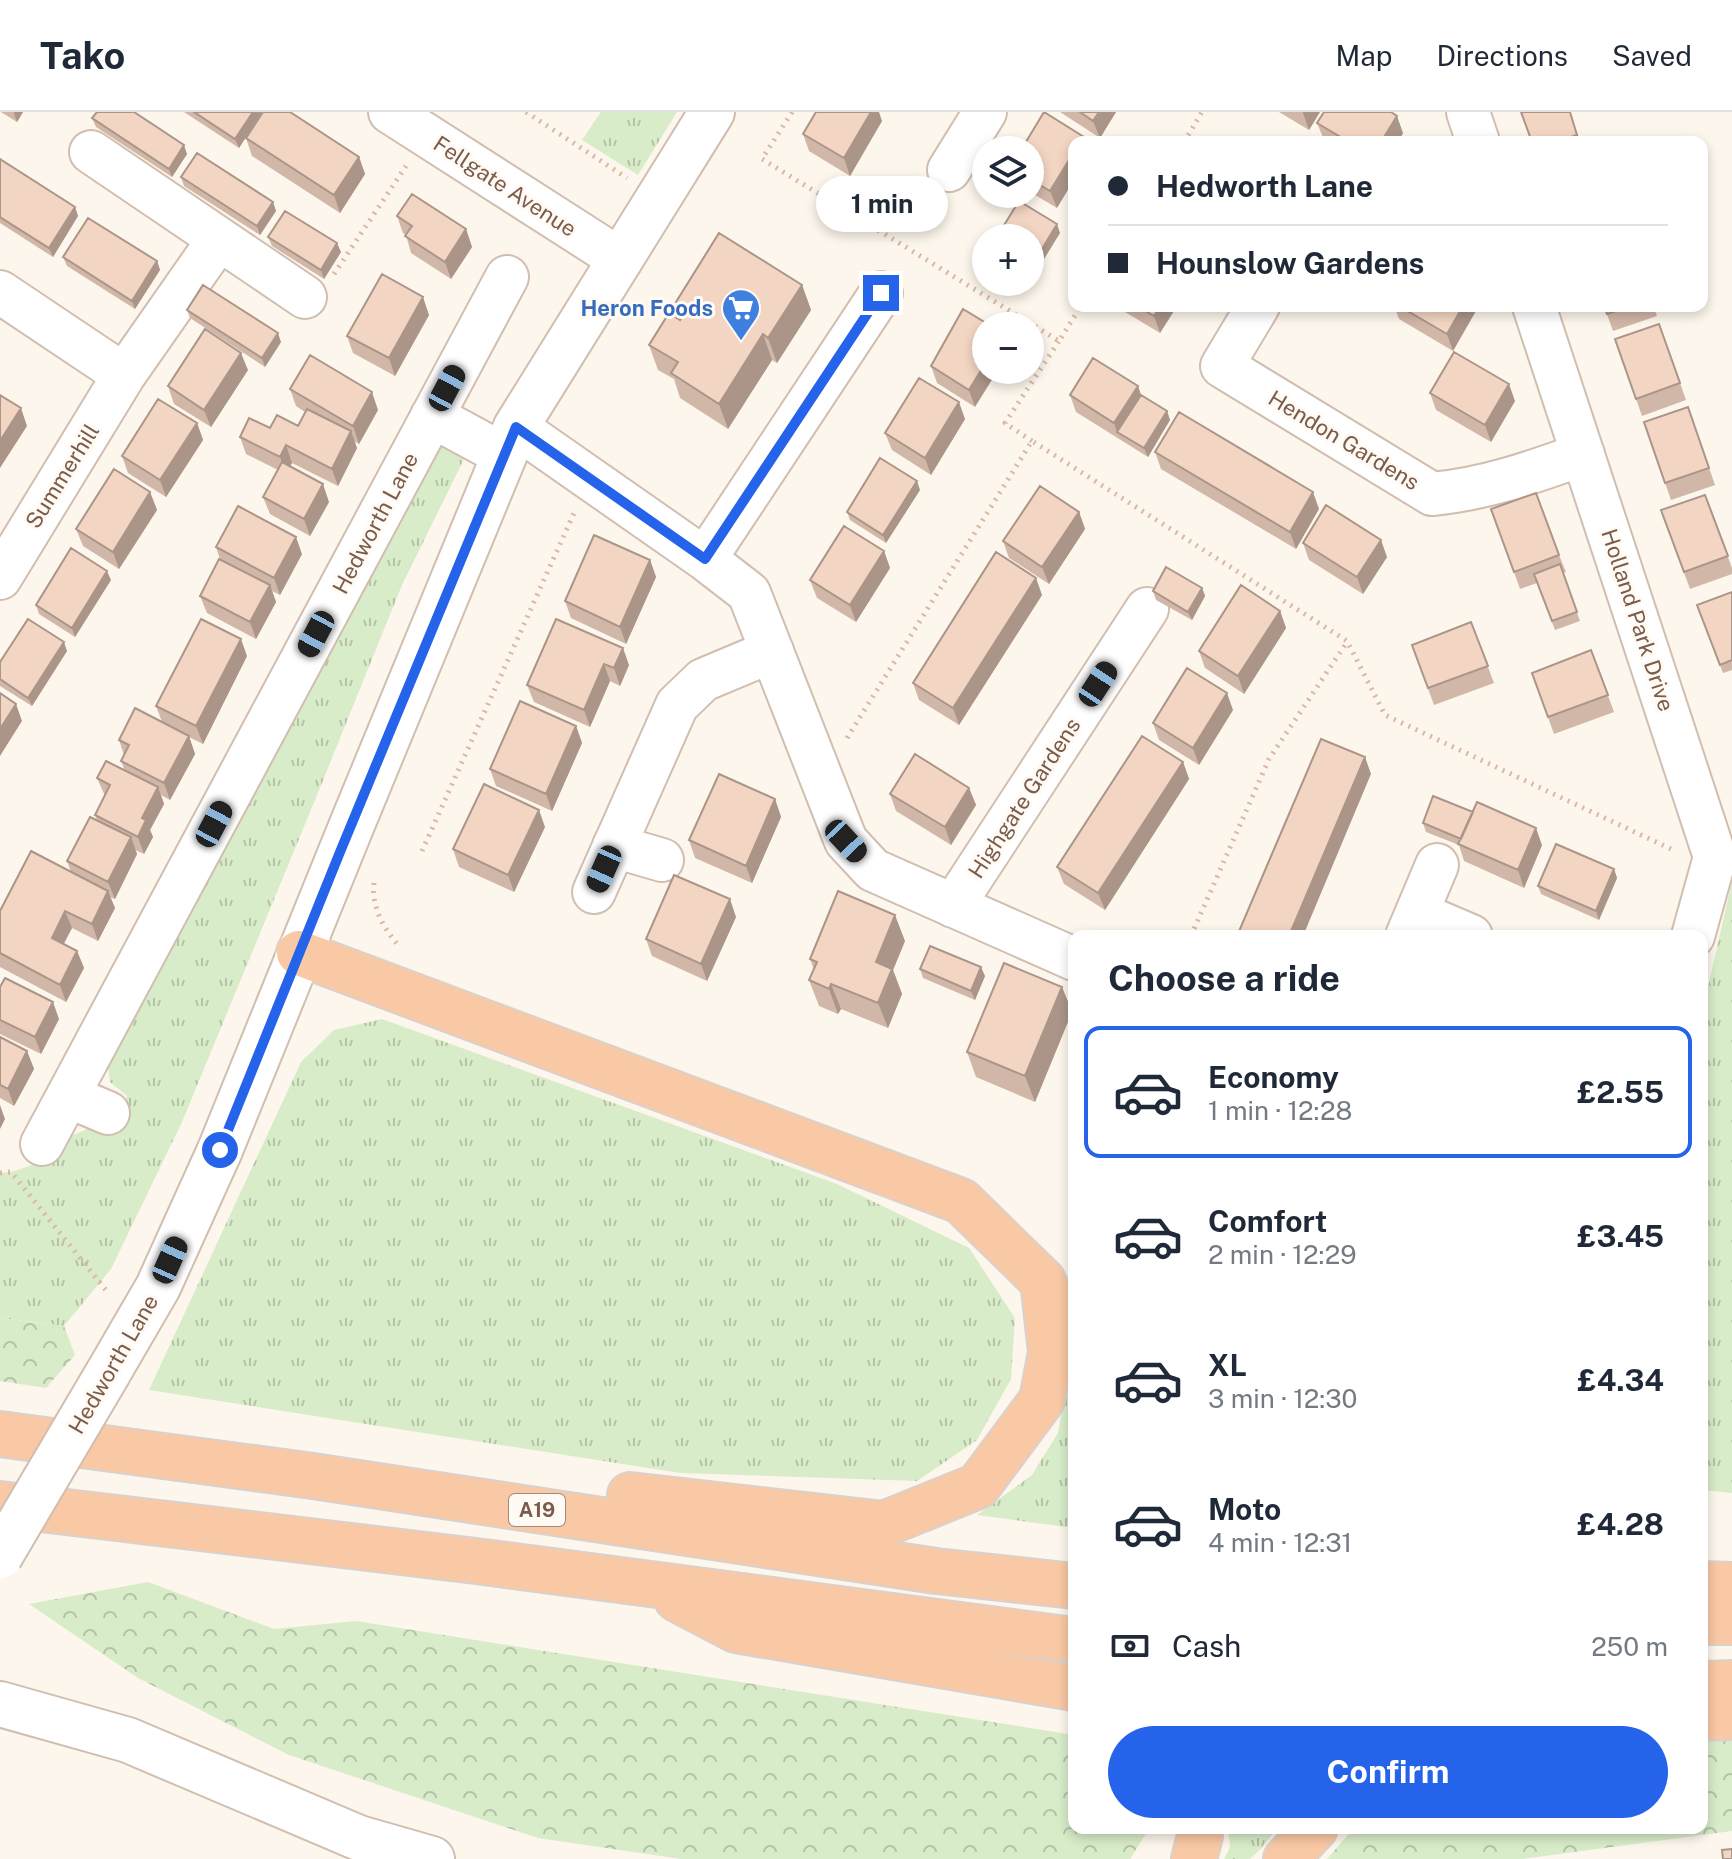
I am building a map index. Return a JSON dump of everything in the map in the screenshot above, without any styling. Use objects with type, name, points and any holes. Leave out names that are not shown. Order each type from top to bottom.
[{"type":"highway","points":[[299,953],[961,1201],[1043,1281],[1068,1334]]},
{"type":"highway","points":[[313,1476],[534,1484],[884,1524],[978,1486],[1042,1400],[1051,1352],[1043,1281]]},
{"type":"highway","name":"A19","points":[[0,1434],[313,1476],[936,1571],[1068,1585]]},
{"type":"highway","points":[[0,1504],[460,1559],[1068,1639]]},
{"type":"highway","points":[[1708,1584],[1732,1585]]},
{"type":"highway","points":[[651,1585],[736,1630],[1068,1687]]},
{"type":"highway","points":[[1708,1622],[1732,1622]]},
{"type":"highway","points":[[1708,1684],[1732,1683]]},
{"type":"highway","points":[[1708,1718],[1732,1717]]},
{"type":"highway","points":[[1194,1859],[1200,1834]]},
{"type":"highway","points":[[1286,1859],[1309,1834]]},
{"type":"street","name":"Fellgate Avenue","points":[[390,112],[621,260]]},
{"type":"street","name":"Hedworth Lane","points":[[0,1556],[158,1287],[220,1150],[510,441],[712,112]]},
{"type":"street","points":[[949,170],[985,112]]},
{"type":"street","points":[[1468,112],[1476,136]]},
{"type":"street","points":[[91,152],[305,297]]},
{"type":"street","name":"Summerhill","points":[[0,578],[124,375],[219,239]]},
{"type":"street","name":"Hedworth Lane","points":[[42,1144],[507,277]]},
{"type":"street","points":[[0,292],[124,375]]},
{"type":"street","points":[[705,559],[881,293]]},
{"type":"street","name":"Hendon Gardens","points":[[1254,312],[1222,366],[1432,494],[1462,491],[1531,473],[1583,454]]},
{"type":"street","name":"Holland Park Drive","points":[[1536,312],[1715,857]]},
{"type":"street","points":[[432,416],[510,441],[589,478],[749,593],[846,841],[873,870],[1068,956]]},
{"type":"street","name":"Highgate Gardens","points":[[953,906],[1148,610]]},
{"type":"street","points":[[594,892],[677,705],[703,680],[772,651]]},
{"type":"street","points":[[614,846],[662,860]]},
{"type":"street","points":[[1695,930],[1715,857]]},
{"type":"street","points":[[1437,865],[1412,924],[1442,930]]},
{"type":"street","points":[[68,1096],[108,1113]]},
{"type":"street","points":[[0,1704],[128,1740],[359,1838],[432,1859]]},
{"type":"path","points":[[526,112],[657,199]]},
{"type":"path","points":[[792,112],[762,159],[1059,341]]},
{"type":"path","points":[[1188,136],[1202,112]]},
{"type":"path","points":[[305,297],[330,280],[427,136]]},
{"type":"path","points":[[1077,312],[1005,423],[1347,641],[1385,715],[1670,849],[1715,857]]},
{"type":"path","points":[[822,780],[1032,441]]},
{"type":"path","points":[[422,851],[589,478]]},
{"type":"path","points":[[1194,930],[1269,759],[1347,641]]},
{"type":"path","points":[[0,1173],[11,1172],[112,1298]]},
{"type":"green space","points":[[601,112],[677,112],[638,175],[582,140]]},
{"type":"green space","points":[[439,446],[451,448],[464,459],[402,585],[182,1122],[111,1269],[64,1326],[0,1318],[0,1173],[60,1156],[71,1136],[87,1129],[108,1129],[127,1096],[110,1082],[107,1060]]},
{"type":"green space","points":[[1732,881],[1732,1493],[1708,1491],[1708,987]]},
{"type":"green space","points":[[382,1019],[837,1184],[969,1248],[1015,1318],[1011,1379],[977,1440],[917,1481],[680,1473],[149,1390],[301,1062],[334,1030]]},
{"type":"green space","points":[[0,1318],[64,1326],[75,1355],[46,1388],[0,1381]]},
{"type":"green space","points":[[1065,1391],[1068,1397],[1068,1527],[977,1515],[1032,1475],[1058,1433]]},
{"type":"green space","points":[[148,1582],[274,1629],[356,1621],[1068,1734],[1068,1834],[1146,1834],[1130,1859],[681,1859],[538,1838],[289,1755],[138,1678],[29,1604]]},
{"type":"green space","points":[[1732,1733],[1732,1831],[1523,1859],[1327,1859],[1349,1834],[1708,1834],[1708,1735]]},
{"type":"green space","points":[[1229,1834],[1273,1834],[1250,1859],[1224,1859],[1230,1847]]},
{"type":"building","points":[[97,112],[134,112],[184,145],[169,169],[92,118]]},
{"type":"building","points":[[194,112],[253,112],[235,139]]},
{"type":"building","points":[[263,112],[290,112],[359,157],[334,195],[246,138]]},
{"type":"building","points":[[816,112],[871,112],[844,158],[803,134]]},
{"type":"building","points":[[1044,112],[1082,136],[1068,136],[1068,162],[1050,191],[1044,187],[1044,136],[1029,136]]},
{"type":"building","points":[[1080,112],[1099,112],[1093,121]]},
{"type":"building","points":[[1324,112],[1391,112],[1397,116],[1385,136],[1339,136],[1317,123]]},
{"type":"building","points":[[1521,112],[1570,112],[1577,135],[1574,136],[1530,136]]},
{"type":"building","points":[[197,153],[273,202],[257,226],[181,177]]},
{"type":"building","points":[[0,159],[75,207],[49,248],[0,217]]},
{"type":"building","points":[[412,194],[466,229],[445,262],[405,236],[412,226],[397,216]]},
{"type":"building","points":[[1015,208],[1031,208],[1057,224],[1044,246],[1044,224],[1005,224]]},
{"type":"building","points":[[285,211],[337,243],[321,270],[268,237]]},
{"type":"building","points":[[88,218],[157,261],[132,301],[63,257]]},
{"type":"building","name":"Heron Foods","points":[[719,233],[802,285],[768,338],[763,334],[719,404],[671,373],[678,362],[649,345],[669,313],[680,320],[686,309],[676,302]]},
{"type":"building","points":[[382,274],[423,297],[389,358],[347,336]]},
{"type":"building","points":[[203,285],[278,333],[262,358],[187,310]]},
{"type":"building","points":[[963,309],[972,314],[973,384],[969,390],[931,366]]},
{"type":"building","points":[[1409,312],[1460,312],[1447,334]]},
{"type":"building","points":[[1659,324],[1680,383],[1636,399],[1615,339]]},
{"type":"building","points":[[205,329],[241,353],[204,410],[168,386]]},
{"type":"building","points":[[1454,352],[1509,384],[1485,425],[1430,393]]},
{"type":"building","points":[[310,355],[372,392],[353,426],[290,389]]},
{"type":"building","points":[[1093,358],[1138,386],[1114,423],[1070,395]]},
{"type":"building","points":[[919,378],[959,402],[925,458],[885,433]]},
{"type":"building","points":[[0,395],[21,408],[0,441]]},
{"type":"building","points":[[1141,395],[1167,411],[1144,448],[1117,432]]},
{"type":"building","points":[[158,399],[197,423],[160,480],[122,456]]},
{"type":"building","points":[[1688,407],[1709,468],[1665,483],[1644,422]]},
{"type":"building","points":[[307,409],[351,431],[332,469],[286,445],[280,457],[240,437],[249,418],[270,428],[277,415],[298,426]]},
{"type":"building","points":[[1179,412],[1313,492],[1290,532],[1155,452]]},
{"type":"building","points":[[880,458],[917,481],[883,535],[847,512]]},
{"type":"building","points":[[282,462],[323,484],[304,519],[263,497]]},
{"type":"building","points":[[114,469],[150,492],[113,552],[76,529]]},
{"type":"building","points":[[1040,486],[1079,512],[1042,567],[1003,541]]},
{"type":"building","points":[[1536,493],[1559,555],[1514,572],[1491,509]]},
{"type":"building","points":[[1705,495],[1728,556],[1684,572],[1661,510]]},
{"type":"building","points":[[1326,505],[1381,540],[1357,577],[1303,543]]},
{"type":"building","points":[[238,506],[296,537],[274,578],[216,547]]},
{"type":"building","points":[[844,526],[884,551],[850,605],[810,580]]},
{"type":"building","points":[[594,535],[650,560],[620,627],[565,601]]},
{"type":"building","points":[[71,548],[107,571],[72,628],[36,605]]},
{"type":"building","points":[[996,552],[1036,578],[953,708],[913,683]]},
{"type":"building","points":[[219,559],[270,585],[250,622],[200,596]]},
{"type":"building","points":[[1560,564],[1577,612],[1552,621],[1534,574]]},
{"type":"building","points":[[1166,567],[1202,588],[1188,612],[1153,591]]},
{"type":"building","points":[[1241,585],[1280,611],[1238,676],[1199,651]]},
{"type":"building","points":[[1732,592],[1732,660],[1720,665],[1697,605]]},
{"type":"building","points":[[28,619],[64,642],[28,698],[0,679],[0,662]]},
{"type":"building","points":[[201,619],[241,639],[196,726],[156,706]]},
{"type":"building","points":[[556,619],[623,648],[614,668],[604,664],[584,710],[527,685]]},
{"type":"building","points":[[1471,622],[1488,666],[1428,688],[1412,645]]},
{"type":"building","points":[[1591,650],[1608,695],[1548,717],[1532,673]]},
{"type":"building","points":[[1187,668],[1227,693],[1193,748],[1153,723]]},
{"type":"building","points":[[0,693],[16,704],[0,729]]},
{"type":"building","points":[[520,701],[576,726],[546,794],[490,769]]},
{"type":"building","points":[[135,708],[189,736],[164,783],[121,761],[129,745],[119,740]]},
{"type":"building","points":[[1142,736],[1183,762],[1098,893],[1057,867]]},
{"type":"building","points":[[1321,739],[1365,757],[1292,930],[1240,930]]},
{"type":"building","points":[[915,754],[969,788],[945,827],[890,794]]},
{"type":"building","points":[[106,761],[158,787],[142,818],[146,820],[138,837],[95,815],[110,785],[97,778]]},
{"type":"building","points":[[719,774],[775,799],[746,866],[689,840]]},
{"type":"building","points":[[484,784],[539,810],[508,875],[453,849]]},
{"type":"building","points":[[1433,796],[1473,812],[1461,839],[1423,823]]},
{"type":"building","points":[[1477,802],[1536,828],[1518,870],[1458,844]]},
{"type":"building","points":[[90,817],[131,837],[108,882],[67,861]]},
{"type":"building","points":[[1556,844],[1614,869],[1596,911],[1538,886]]},
{"type":"building","points":[[31,851],[108,891],[92,924],[65,911],[52,938],[77,951],[60,985],[0,953],[0,911]]},
{"type":"building","points":[[674,875],[730,899],[701,964],[646,939]]},
{"type":"building","points":[[838,891],[895,915],[876,962],[892,969],[878,1003],[831,984],[829,989],[809,980],[817,962],[810,959]]},
{"type":"building","points":[[930,946],[981,967],[971,991],[920,969]]},
{"type":"building","points":[[1004,963],[1062,987],[1025,1076],[967,1052]]},
{"type":"building","points":[[5,978],[53,1002],[35,1037],[0,1020],[0,987]]},
{"type":"building","points":[[0,1037],[27,1051],[8,1089],[0,1085]]},
{"type":"building","points":[[1732,1849],[1732,1859],[1723,1859],[1722,1850]]},
{"type":"place","name":"Heron Foods","points":[[741,342]]},
{"type":"route","points":[[220,1150],[516,427],[705,559],[881,293]]}]
